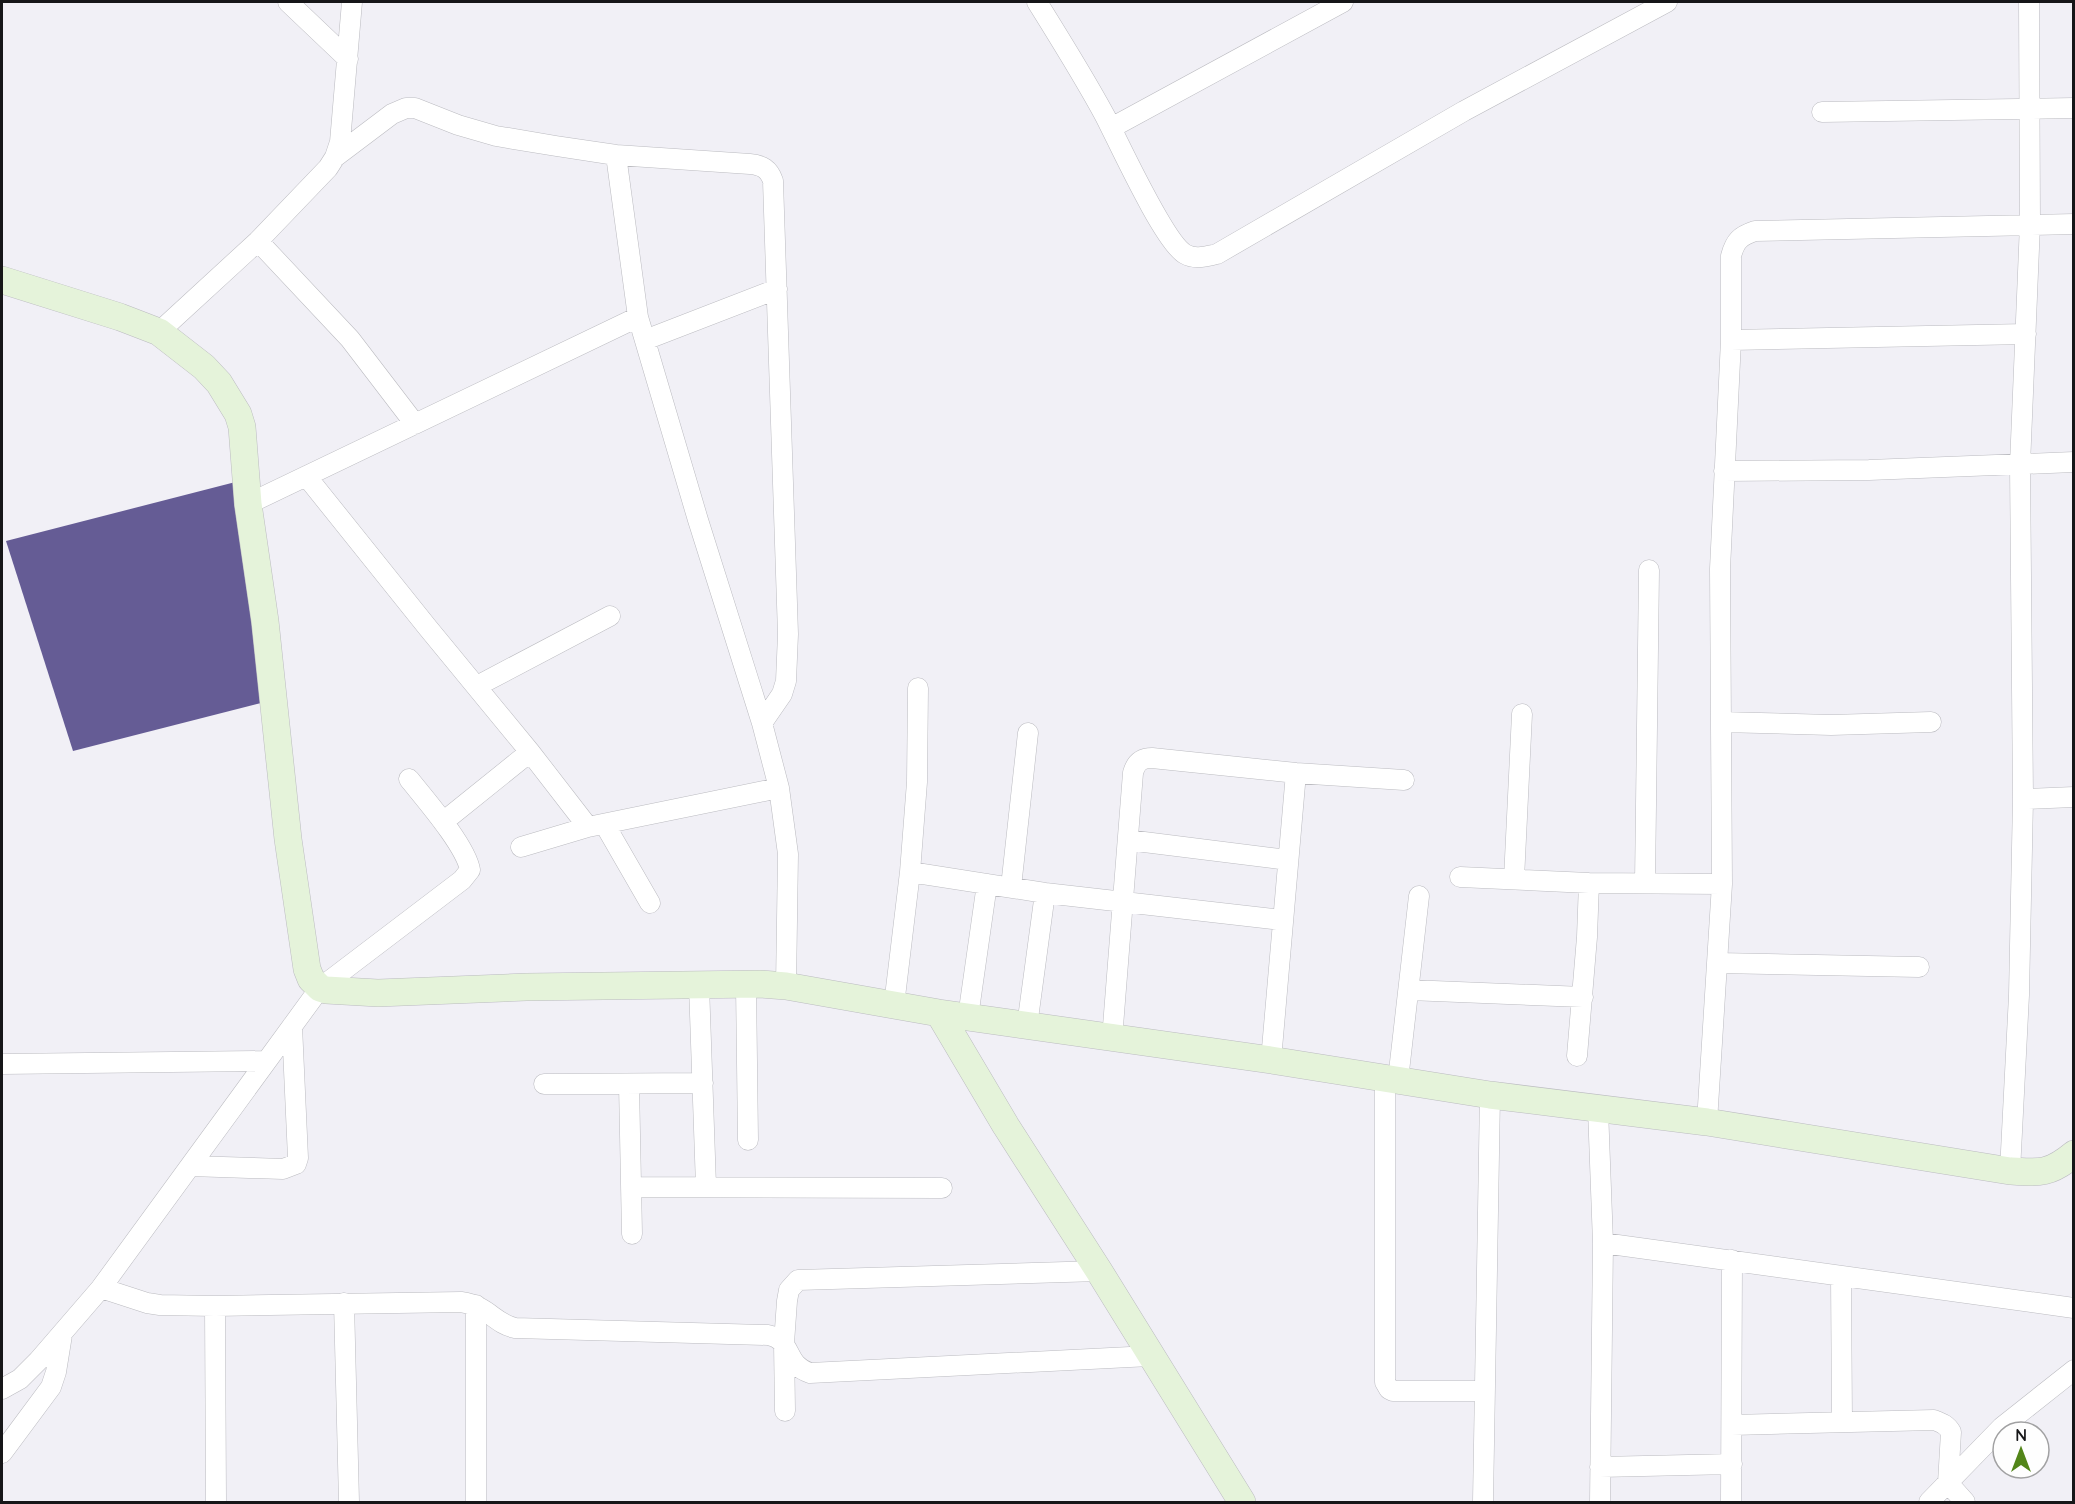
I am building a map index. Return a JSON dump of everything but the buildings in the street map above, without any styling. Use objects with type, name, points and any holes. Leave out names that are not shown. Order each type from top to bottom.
[{"type":"street","points":[[288,2],[348,59]]},
{"type":"street","points":[[159,332],[258,241],[328,168],[335,157],[341,131],[352,2]]},
{"type":"street","points":[[1037,2],[1111,128],[1157,216],[1184,254],[1204,257],[1216,254],[1474,106],[1668,2]]},
{"type":"street","points":[[1111,128],[1343,2]]},
{"type":"street","points":[[2010,1171],[2019,995],[2023,799],[2020,465],[2030,224],[2029,2]]},
{"type":"street","points":[[335,157],[392,114],[406,108],[415,108],[465,128],[496,136],[616,155],[750,164],[770,173],[773,181],[788,634],[786,681],[782,694],[762,723]]},
{"type":"street","points":[[1822,112],[2073,108]]},
{"type":"street","points":[[616,155],[638,316],[698,520],[762,723],[778,788],[788,854],[786,986]]},
{"type":"street","points":[[1707,1122],[1722,884],[1720,569],[1731,340],[1731,256],[1736,241],[1743,235],[1755,231],[2073,224]]},
{"type":"street","points":[[258,241],[350,339],[415,424]]},
{"type":"street","points":[[2,280],[120,317],[159,332],[204,367],[230,399],[242,427],[248,504],[265,621],[288,839],[307,969],[311,979],[320,988],[338,992],[378,993],[526,987],[786,986],[939,1013],[1270,1060],[1490,1095],[1707,1122],[2010,1171],[2031,1173],[2050,1171],[2073,1154]]},
{"type":"street","points":[[645,340],[777,289]]},
{"type":"street","points":[[248,504],[638,316]]},
{"type":"street","points":[[1731,340],[2026,334]]},
{"type":"street","points":[[1724,471],[1869,470],[2073,462]]},
{"type":"street","points":[[308,477],[530,752],[597,826],[650,903]]},
{"type":"street","points":[[1645,883],[1649,570]]},
{"type":"street","points":[[477,686],[610,616]]},
{"type":"street","points":[[894,1005],[910,872],[917,782],[918,688]]},
{"type":"street","points":[[1514,879],[1522,714]]},
{"type":"street","points":[[1721,722],[1831,725],[1931,722]]},
{"type":"street","points":[[1011,887],[1028,733]]},
{"type":"street","points":[[443,822],[530,752]]},
{"type":"street","points":[[1112,1039],[1133,773],[1138,762],[1144,758],[1296,773],[1404,780]]},
{"type":"street","points":[[1270,1060],[1296,773]]},
{"type":"street","points":[[2,1389],[20,1379],[62,1335],[101,1288],[320,988],[468,874],[469,863],[443,822],[409,779]]},
{"type":"street","points":[[521,847],[597,826],[778,788]]},
{"type":"street","points":[[2023,799],[2073,797]]},
{"type":"street","points":[[1128,840],[1288,860]]},
{"type":"street","points":[[910,872],[1045,893],[1282,920]]},
{"type":"street","points":[[1460,877],[1589,883],[1722,884]]},
{"type":"street","points":[[1577,1056],[1583,997],[1589,883]]},
{"type":"street","points":[[968,1017],[987,884]]},
{"type":"street","points":[[1027,1026],[1045,893]]},
{"type":"street","points":[[1419,896],[1409,990],[1392,1079],[1385,1382],[1393,1391],[1485,1391]]},
{"type":"street","points":[[1718,963],[1919,967]]},
{"type":"street","points":[[699,985],[706,1186]]},
{"type":"street","points":[[746,985],[748,1140]]},
{"type":"street","points":[[1409,990],[1583,997]]},
{"type":"street","points":[[939,1013],[1006,1126],[1099,1271],[1242,1503]]},
{"type":"street","points":[[190,1166],[283,1169],[296,1164],[298,1158],[292,1026]]},
{"type":"street","points":[[2,1064],[266,1061]]},
{"type":"street","points":[[544,1084],[703,1083]]},
{"type":"street","points":[[629,1084],[632,1234]]},
{"type":"street","points":[[1483,1503],[1490,1095]]},
{"type":"street","points":[[1598,1109],[1603,1243],[1600,1503]]},
{"type":"street","points":[[632,1187],[942,1188]]},
{"type":"street","points":[[1603,1243],[2073,1308]]},
{"type":"street","points":[[1731,1503],[1732,1260]]},
{"type":"street","points":[[785,1411],[784,1343],[789,1290],[798,1280],[1099,1271]]},
{"type":"street","points":[[1841,1276],[1842,1422]]},
{"type":"street","points":[[101,1288],[147,1303],[215,1306],[461,1302],[476,1305],[515,1329],[768,1335],[784,1343],[797,1367],[810,1373],[1150,1356]]},
{"type":"street","points":[[344,1303],[349,1503]]},
{"type":"street","points":[[476,1305],[476,1503]]},
{"type":"street","points":[[215,1306],[216,1503]]},
{"type":"street","points":[[2,1453],[51,1386],[56,1372],[62,1335]]},
{"type":"street","points":[[1929,1503],[2002,1427],[2073,1370]]},
{"type":"street","points":[[1732,1425],[1934,1420],[1948,1426],[1951,1432],[1948,1483],[1965,1503]]},
{"type":"street","points":[[1600,1467],[1732,1464]]}]
